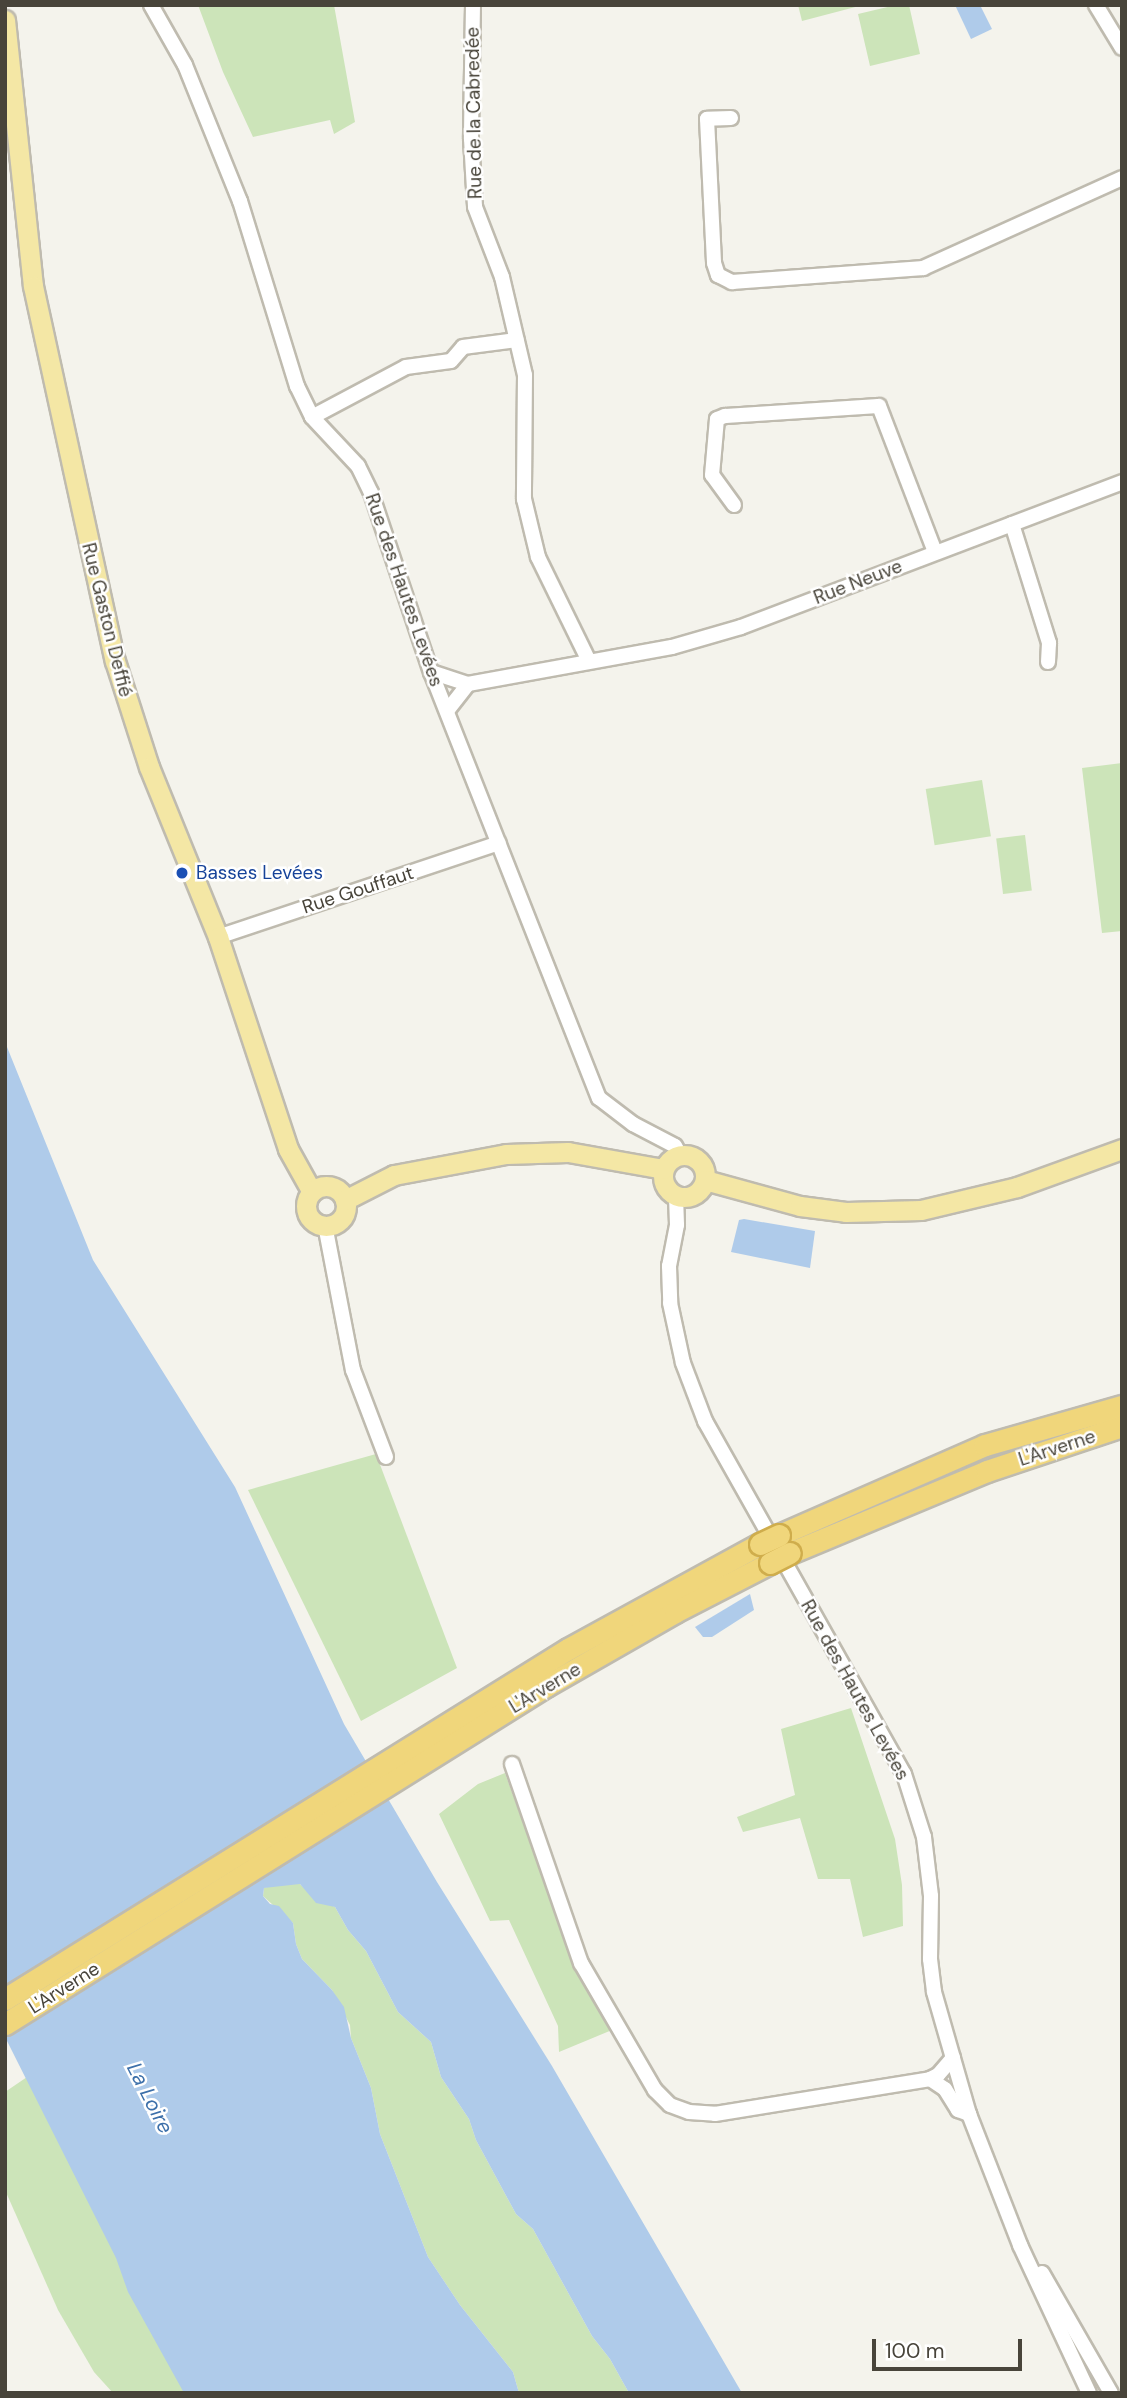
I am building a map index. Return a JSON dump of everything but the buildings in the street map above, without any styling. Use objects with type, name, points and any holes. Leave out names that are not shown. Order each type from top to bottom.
[{"type":"highway","name":"L'Arverne","points":[[5,1999],[590,1636],[765,1554],[985,1445],[1122,1406]]},
{"type":"highway","name":"L'Arverne","points":[[785,1544],[987,1471],[1122,1426]]},
{"type":"highway","name":"L'Arverne","points":[[5,2024],[765,1554]]},
{"type":"main road","name":"Rue Gaston Deffié","points":[[5,20],[33,286],[91,559],[133,721],[218,937],[288,1149],[312,1192]]},
{"type":"main road","points":[[705,1180],[800,1206],[846,1212],[921,1210],[1017,1187],[1122,1149]]},
{"type":"main road","points":[[345,1200],[394,1175],[506,1154],[568,1152],[663,1168]]},
{"type":"main road","points":[[680,1155],[699,1161],[705,1180],[694,1195],[676,1196],[663,1182],[663,1168],[670,1159],[680,1155]]},
{"type":"main road","points":[[320,1186],[339,1190],[345,1200],[342,1217],[326,1225],[316,1222],[309,1214],[307,1203],[312,1192],[320,1186]]},
{"type":"street","name":"Rue des Hautes Levées","points":[[151,5],[186,65],[240,201],[297,386],[312,417],[358,466],[371,493],[431,672],[599,1098],[633,1124],[675,1146],[680,1155]]},
{"type":"street","name":"Rue de la Cabredée","points":[[473,5],[471,139],[475,206],[502,276],[525,375],[524,499],[538,557],[589,661]]},
{"type":"street","points":[[1096,5],[1122,48]]},
{"type":"street","points":[[731,118],[706,119],[714,263],[718,275],[732,282],[923,268],[1122,178]]},
{"type":"street","points":[[312,417],[406,367],[452,361],[463,347],[517,340]]},
{"type":"street","points":[[734,505],[712,475],[717,419],[725,416],[879,406],[935,552]]},
{"type":"street","name":"Rue Neuve","points":[[468,684],[672,647],[741,627],[1122,482]]},
{"type":"street","points":[[1012,524],[1049,643],[1048,662]]},
{"type":"street","points":[[431,672],[468,684],[447,711]]},
{"type":"street","name":"Rue Gouffaut","points":[[218,937],[499,843]]},
{"type":"street","name":"Rue des Hautes Levées","points":[[676,1196],[677,1225],[669,1266],[670,1303],[683,1363],[705,1421],[904,1774],[924,1838],[930,1895],[931,1976],[969,2114],[1020,2245],[1089,2393]]},
{"type":"street","points":[[326,1225],[353,1370],[386,1457]]},
{"type":"street","points":[[512,1764],[580,1963],[655,2090],[670,2105],[689,2112],[715,2114],[930,2079],[938,2075],[953,2058]]},
{"type":"street","points":[[930,2079],[945,2089],[958,2110],[969,2114]]},
{"type":"street","points":[[1020,2245],[1028,2251],[1111,2393]]},
{"type":"green space","points":[[198,5],[334,5],[355,122],[334,134],[330,120],[253,137],[223,72]]},
{"type":"green space","points":[[798,5],[863,5],[802,21]]},
{"type":"green space","points":[[896,5],[909,5],[920,54],[870,66],[858,14]]},
{"type":"green space","points":[[1122,763],[1122,931],[1102,933],[1082,768]]},
{"type":"green space","points":[[982,780],[991,836],[935,845],[926,789]]},
{"type":"green space","points":[[1025,835],[1032,891],[1003,894],[996,839]]},
{"type":"green space","points":[[376,1454],[457,1668],[361,1721],[248,1490]]},
{"type":"green space","points":[[851,1708],[895,1839],[902,1885],[903,1926],[863,1937],[850,1879],[818,1879],[800,1818],[743,1832],[737,1817],[795,1795],[781,1729]]},
{"type":"green space","points":[[505,1773],[578,1975],[612,2030],[559,2052],[558,2026],[509,1920],[490,1921],[439,1814],[478,1784]]},
{"type":"green space","points":[[278,1884],[300,1884],[314,1898],[335,1907],[348,1930],[366,1951],[398,2012],[431,2042],[441,2077],[469,2119],[476,2140],[516,2214],[533,2229],[592,2336],[610,2359],[629,2393],[519,2393],[513,2372],[460,2305],[428,2257],[380,2134],[371,2088],[351,2038],[350,2025],[332,1990],[302,1959],[296,1944],[293,1923],[263,1896],[264,1888]]},
{"type":"green space","points":[[30,2075],[190,2393],[113,2393],[94,2372],[58,2310],[5,2190],[5,2092]]},
{"type":"water","points":[[955,5],[980,5],[992,29],[971,39]]},
{"type":"water","name":"La Loire","points":[[5,1042],[93,1260],[235,1487],[344,1724],[437,1882],[552,2066],[742,2393],[629,2393],[610,2359],[592,2336],[533,2229],[516,2214],[476,2140],[469,2119],[441,2077],[431,2042],[398,2012],[366,1951],[348,1930],[335,1907],[316,1903],[300,1884],[264,1888],[263,1896],[270,1904],[279,1906],[293,1923],[296,1944],[302,1959],[332,1990],[344,2007],[351,2038],[371,2088],[380,2134],[428,2257],[460,2305],[513,2372],[519,2393],[184,2393],[128,2292],[116,2258],[5,2037]]},
{"type":"water","points":[[739,1220],[815,1231],[810,1268],[731,1252]]},
{"type":"water","points":[[750,1594],[754,1610],[712,1637],[703,1637],[695,1627]]},
{"type":"place","name":"Basses Levées","points":[[182,873]]}]
